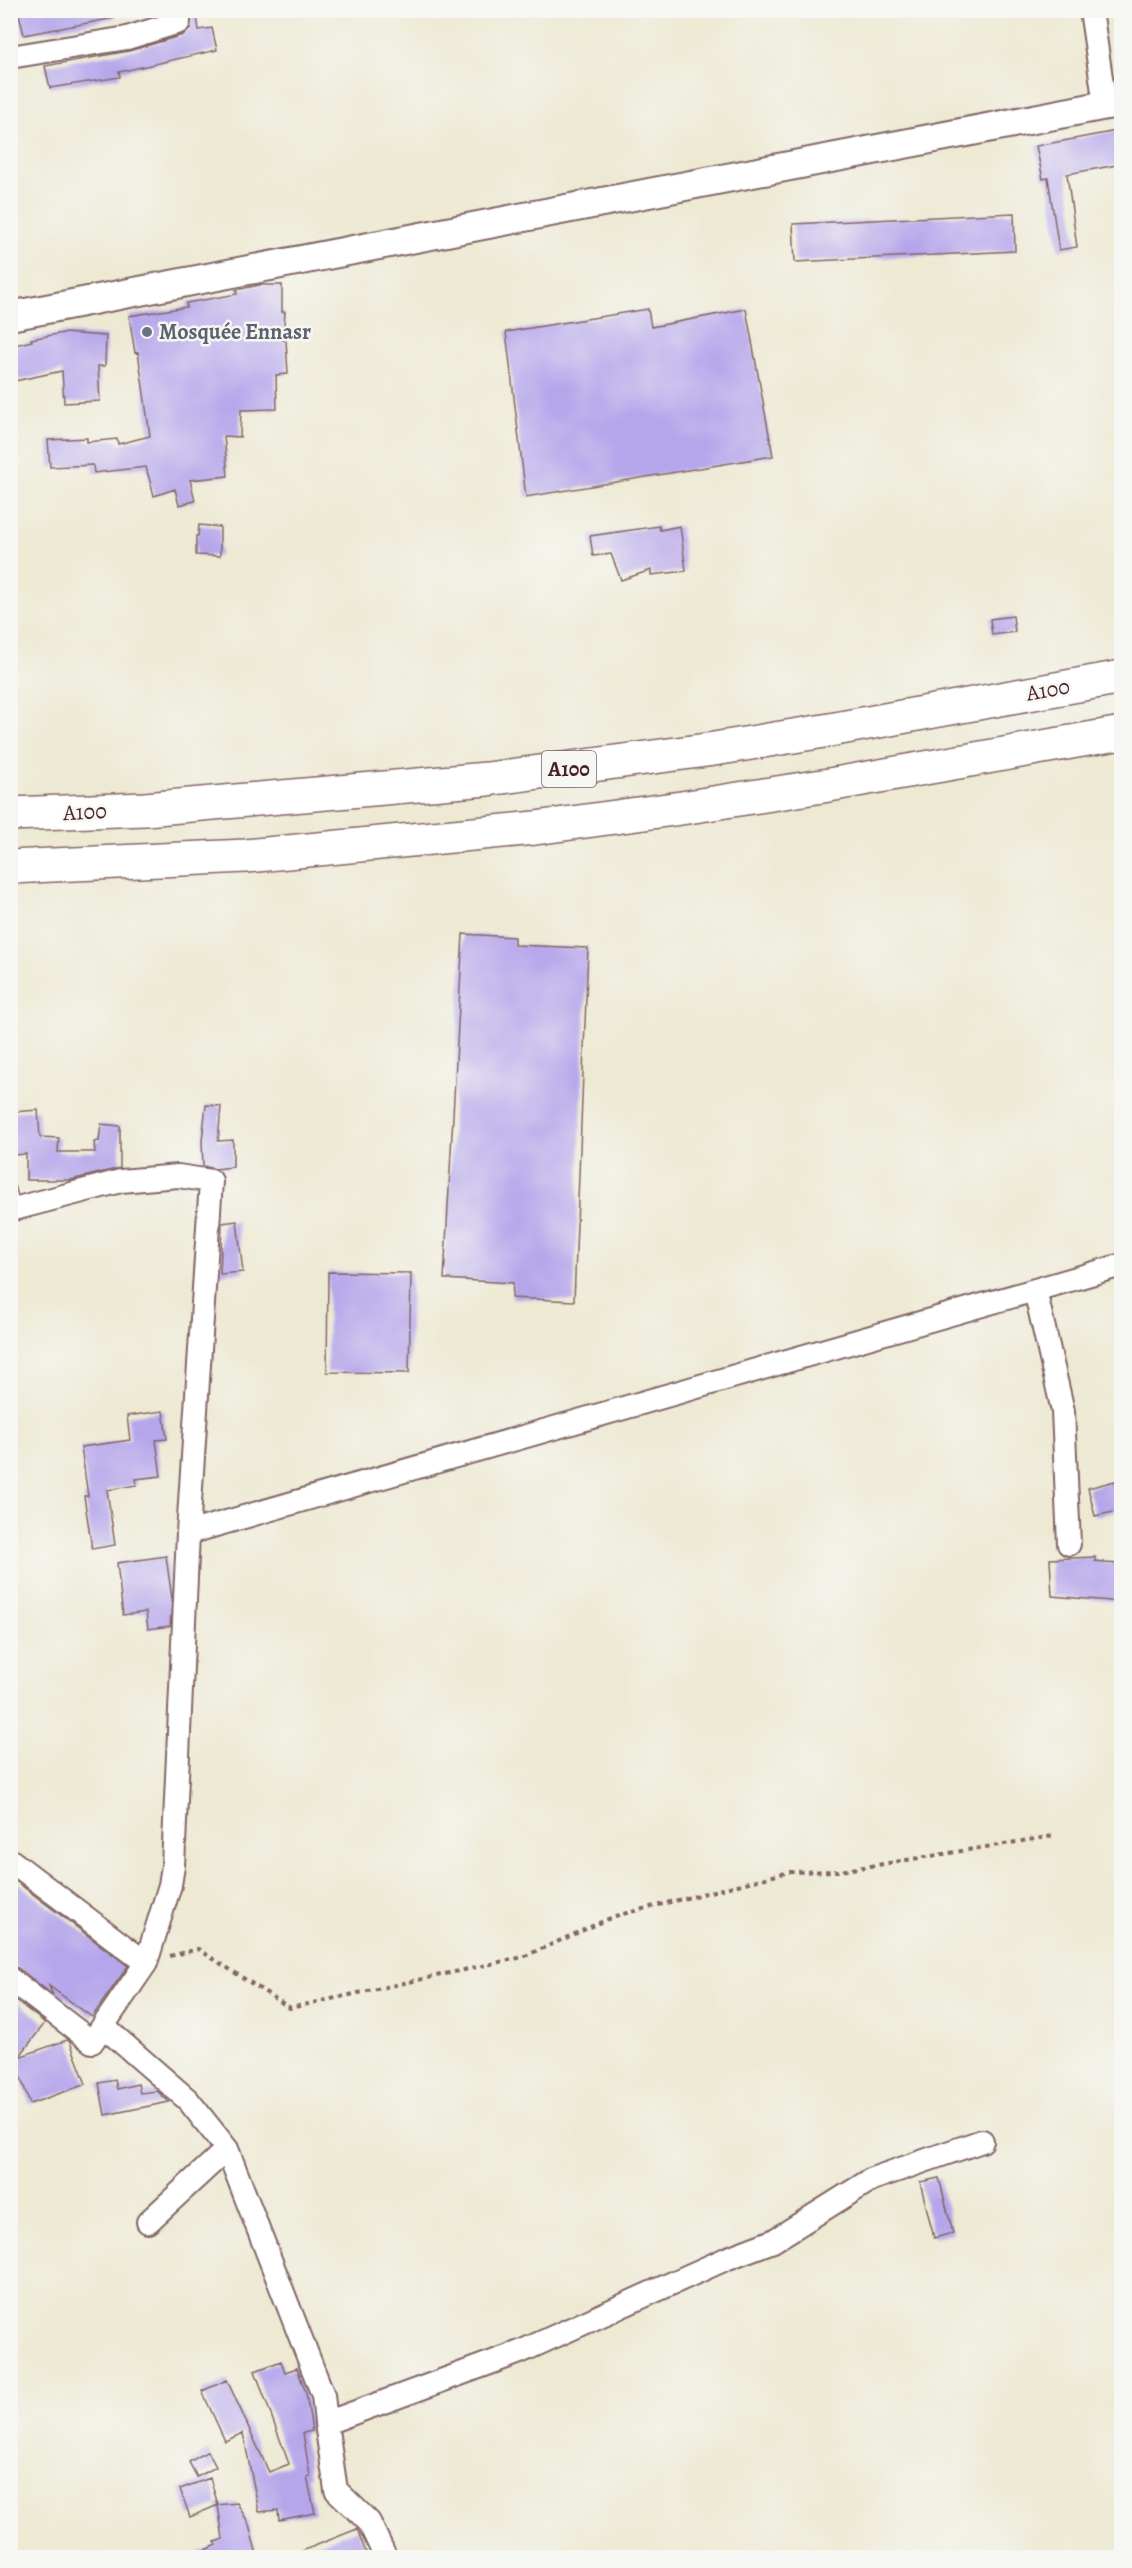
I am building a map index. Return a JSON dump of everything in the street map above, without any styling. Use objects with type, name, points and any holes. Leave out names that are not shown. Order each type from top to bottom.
[{"type":"highway","name":"A100","points":[[10,814],[214,804],[498,778],[813,733],[1122,677]]},
{"type":"highway","name":"A100","points":[[10,867],[246,856],[535,828],[806,788],[1122,733]]},
{"type":"street","points":[[10,57],[127,38],[179,22],[179,10]]},
{"type":"street","points":[[10,316],[1113,103],[1091,10]]},
{"type":"street","points":[[10,1979],[93,2042],[146,1962],[170,1885],[173,1866],[188,1533],[211,1181],[178,1176],[121,1181],[12,1204]]},
{"type":"street","points":[[188,1533],[1122,1265]]},
{"type":"street","points":[[1035,1290],[1063,1411],[1069,1544]]},
{"type":"street","points":[[10,1860],[146,1962]]},
{"type":"street","points":[[103,2026],[188,2100],[227,2150],[322,2395],[336,2490],[369,2522],[386,2558]]},
{"type":"street","points":[[326,2423],[520,2352],[728,2258],[773,2241],[872,2179],[982,2141]]},
{"type":"street","points":[[148,2222],[227,2150]]},
{"type":"lane","points":[[10,1014],[10,1023]]},
{"type":"path","points":[[146,1962],[198,1949],[290,2008],[523,1957],[615,1916],[789,1872],[840,1871],[1053,1836]]},
{"type":"building","points":[[18,10],[114,10],[115,18],[24,35]]},
{"type":"building","points":[[192,10],[196,10],[199,30],[212,28],[217,50],[119,72],[120,77],[50,88],[45,66],[129,51],[183,35],[190,29]]},
{"type":"building","points":[[1122,130],[1122,164],[1067,174],[1077,247],[1059,250],[1048,178],[1043,179],[1036,146]]},
{"type":"building","points":[[1014,213],[1015,251],[795,262],[793,224]]},
{"type":"building","points":[[259,285],[282,285],[282,312],[285,312],[283,340],[286,340],[288,374],[276,375],[277,409],[241,410],[240,437],[224,436],[228,476],[190,480],[195,501],[179,505],[175,489],[154,496],[146,467],[94,473],[93,465],[50,467],[48,440],[87,438],[87,442],[117,439],[118,444],[150,436],[138,352],[135,353],[129,316],[187,307],[186,303],[237,294],[236,290]]},
{"type":"building","points":[[648,309],[651,327],[746,309],[773,456],[526,497],[506,332]]},
{"type":"building","points":[[63,333],[106,336],[105,366],[98,366],[100,401],[64,403],[62,371],[10,382],[10,346]]},
{"type":"building","points":[[199,525],[220,527],[220,556],[196,555],[196,536],[198,536]]},
{"type":"building","points":[[659,526],[660,530],[680,526],[686,571],[651,575],[651,570],[621,580],[611,554],[593,556],[590,536]]},
{"type":"building","points":[[1013,616],[1015,632],[992,635],[990,619]]},
{"type":"building","points":[[463,934],[514,937],[514,945],[588,948],[574,1301],[512,1298],[513,1283],[444,1279]]},
{"type":"building","points":[[206,1105],[221,1106],[218,1141],[233,1140],[233,1167],[215,1169],[203,1166],[202,1141]]},
{"type":"building","points":[[38,1110],[40,1137],[59,1138],[58,1152],[95,1152],[94,1142],[99,1141],[101,1124],[120,1126],[120,1168],[71,1180],[26,1180],[26,1154],[13,1155],[13,1112]]},
{"type":"building","points":[[237,1221],[243,1272],[220,1274],[222,1223]]},
{"type":"building","points":[[328,1272],[411,1273],[409,1373],[327,1372]]},
{"type":"building","points":[[163,1411],[167,1439],[156,1440],[161,1476],[136,1479],[137,1485],[107,1490],[115,1545],[92,1549],[84,1496],[88,1496],[81,1447],[130,1440],[127,1416]]},
{"type":"building","points":[[1115,1481],[1122,1510],[1095,1516],[1088,1488]]},
{"type":"building","points":[[166,1556],[172,1599],[170,1626],[148,1629],[146,1612],[123,1615],[117,1563]]},
{"type":"building","points":[[1095,1557],[1095,1561],[1122,1564],[1122,1602],[1052,1596],[1050,1559]]},
{"type":"building","points":[[10,1877],[128,1966],[92,2017],[49,1986],[53,1995],[18,1968],[10,1966]]},
{"type":"building","points":[[10,1996],[45,2023],[19,2057],[67,2040],[70,2042],[86,2084],[30,2104],[21,2078],[10,2082]]},
{"type":"building","points":[[115,2080],[117,2089],[138,2084],[140,2093],[157,2091],[169,2102],[105,2115],[99,2083]]},
{"type":"building","points":[[939,2178],[953,2233],[934,2238],[920,2182]]},
{"type":"building","points":[[281,2361],[285,2372],[297,2368],[306,2393],[312,2431],[303,2433],[310,2476],[307,2477],[315,2513],[279,2520],[278,2510],[259,2512],[243,2433],[225,2441],[202,2391],[227,2380],[269,2472],[289,2464],[255,2371]]},
{"type":"building","points":[[208,2451],[216,2467],[197,2477],[189,2462]]},
{"type":"building","points":[[210,2478],[218,2505],[190,2517],[180,2489]]},
{"type":"building","points":[[237,2503],[248,2522],[258,2558],[187,2558],[216,2545],[215,2542],[223,2539],[218,2505]]},
{"type":"building","points":[[357,2529],[368,2558],[287,2558],[287,2557]]},
{"type":"place","name":"Mosquée Ennasr","points":[[147,332]]}]
